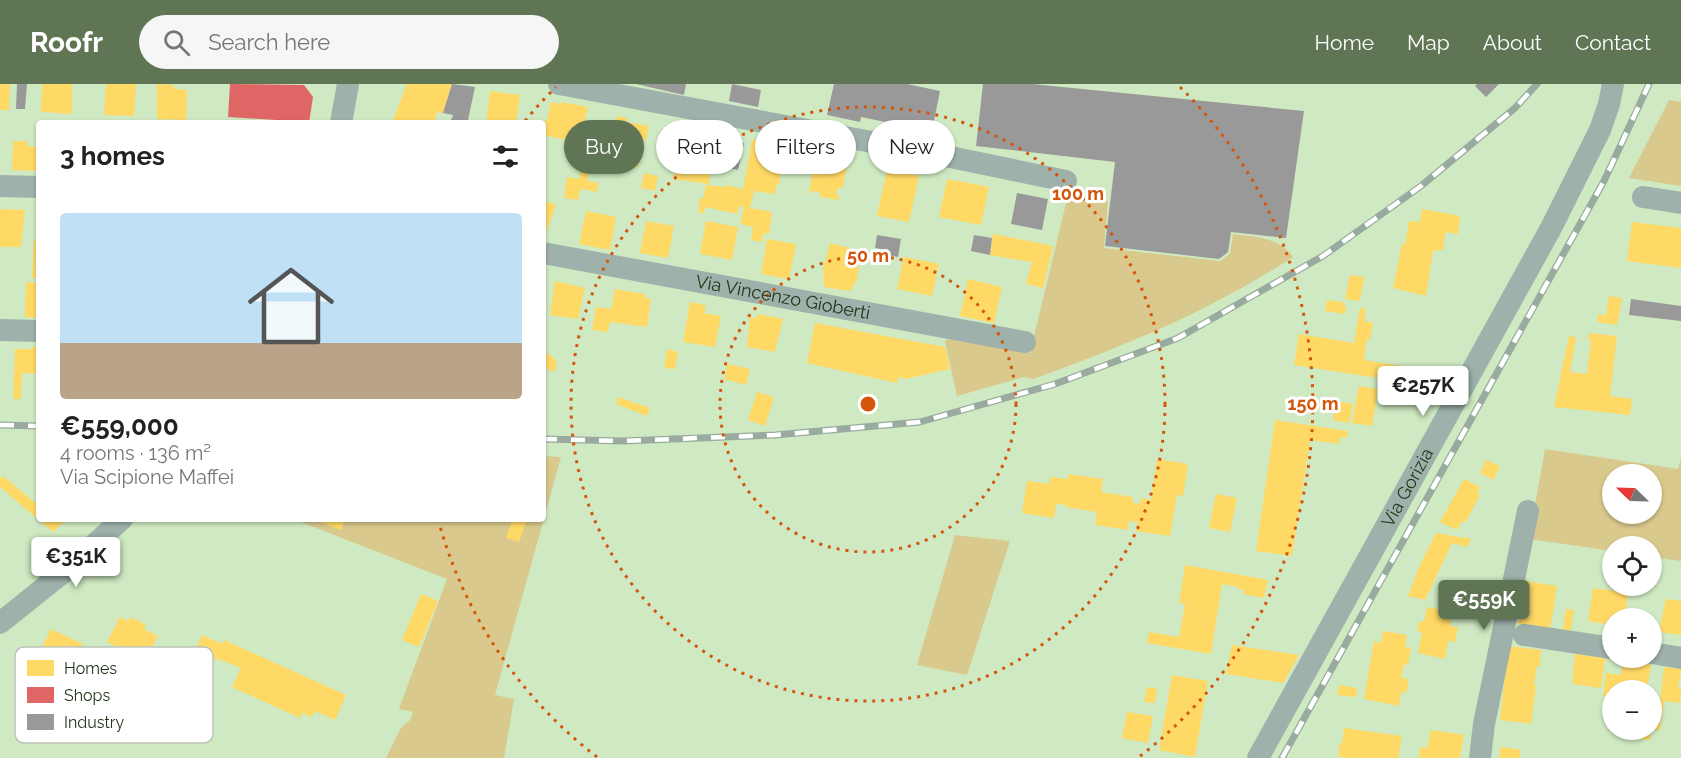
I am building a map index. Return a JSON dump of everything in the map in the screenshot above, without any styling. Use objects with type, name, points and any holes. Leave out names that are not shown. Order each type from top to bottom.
[{"type":"street","points":[[342,120],[348,84]]},
{"type":"street","points":[[559,84],[931,153],[1066,181]]},
{"type":"street","name":"Via Gorizia","points":[[1258,758],[1551,228],[1600,130],[1613,84]]},
{"type":"street","points":[[0,186],[36,188]]},
{"type":"street","points":[[1643,197],[1681,202]]},
{"type":"street","name":"Via Vincenzo Gioberti","points":[[546,254],[1025,342]]},
{"type":"street","points":[[0,330],[36,331]]},
{"type":"street","points":[[1480,758],[1484,724],[1528,511]]},
{"type":"street","points":[[0,623],[70,567],[119,522]]},
{"type":"street","points":[[1524,635],[1602,647]]},
{"type":"street","points":[[1662,655],[1681,658]]},
{"type":"shaded area","points":[[1669,100],[1681,102],[1681,186],[1629,178]]},
{"type":"shaded area","points":[[1069,191],[1108,201],[1104,248],[1220,261],[1230,254],[1233,234],[1258,237],[1274,242],[1281,245],[1293,257],[1231,294],[1166,326],[1100,354],[1033,379],[1024,377],[957,396],[945,341],[954,337],[1030,353]]},
{"type":"shaded area","points":[[1545,449],[1645,464],[1602,464],[1602,524],[1662,524],[1662,467],[1678,469],[1681,457],[1681,561],[1662,558],[1662,536],[1602,536],[1602,550],[1529,539]]},
{"type":"shaded area","points":[[546,456],[561,457],[546,511]]},
{"type":"shaded area","points":[[301,522],[543,522],[495,695],[514,699],[504,758],[386,758],[401,728],[410,720],[413,712],[399,709],[447,579]]},
{"type":"shaded area","points":[[955,535],[1010,541],[967,675],[917,665]]},
{"type":"building: Homes","points":[[0,84],[10,84],[9,110],[0,110]]},
{"type":"building: Homes","points":[[42,84],[72,84],[72,114],[41,112]]},
{"type":"building: Homes","points":[[106,84],[136,84],[134,116],[104,115]]},
{"type":"building: Homes","points":[[157,84],[174,85],[174,89],[187,90],[186,120],[157,119]]},
{"type":"building: Homes","points":[[407,84],[452,84],[443,113],[438,112],[434,120],[393,120]]},
{"type":"building: Homes","points":[[490,91],[520,95],[516,120],[486,120]]},
{"type":"building: Homes","points":[[551,102],[588,107],[585,120],[564,120],[564,140],[546,136],[546,120]]},
{"type":"building: Homes","points":[[617,116],[627,118],[627,120],[616,120]]},
{"type":"building: Homes","points":[[644,125],[649,126],[646,140],[644,139]]},
{"type":"building: Homes","points":[[752,140],[755,141],[755,174],[781,174],[775,194],[754,191],[750,208],[772,212],[769,234],[763,233],[762,242],[751,240],[753,227],[740,224],[744,207],[739,206],[738,214],[705,207],[704,213],[698,212],[700,198],[703,199],[706,185],[726,187],[726,185],[743,189]]},
{"type":"building: Homes","points":[[13,141],[27,141],[27,146],[36,147],[36,171],[12,170]]},
{"type":"building: Homes","points":[[644,173],[658,176],[655,191],[641,188]]},
{"type":"building: Homes","points":[[580,174],[588,174],[587,181],[599,183],[597,192],[580,189],[578,200],[564,198],[567,177],[579,179]]},
{"type":"building: Homes","points":[[674,174],[710,174],[709,184],[673,179]]},
{"type":"building: Homes","points":[[812,174],[845,174],[843,188],[838,187],[836,195],[839,195],[839,200],[820,197],[820,192],[809,193]]},
{"type":"building: Homes","points":[[886,174],[919,176],[909,222],[877,216]]},
{"type":"building: Homes","points":[[947,179],[989,187],[981,225],[939,217]]},
{"type":"building: Homes","points":[[546,201],[556,205],[546,232]]},
{"type":"building: Homes","points":[[0,209],[25,210],[21,247],[0,247]]},
{"type":"building: Homes","points":[[1422,209],[1460,216],[1458,235],[1448,232],[1445,234],[1443,250],[1433,251],[1426,296],[1393,288],[1409,221],[1420,222]]},
{"type":"building: Homes","points":[[586,211],[616,217],[610,250],[579,244]]},
{"type":"building: Homes","points":[[646,221],[674,226],[668,258],[640,253]]},
{"type":"building: Homes","points":[[706,221],[738,227],[732,260],[700,254]]},
{"type":"building: Homes","points":[[1632,222],[1681,228],[1681,268],[1627,261]]},
{"type":"building: Homes","points":[[993,234],[1053,246],[1043,288],[1026,284],[1032,262],[990,255]]},
{"type":"building: Homes","points":[[767,239],[796,244],[789,279],[761,274]]},
{"type":"building: Homes","points":[[34,240],[36,240],[36,278],[32,278]]},
{"type":"building: Homes","points":[[830,243],[857,250],[857,262],[859,263],[857,280],[850,291],[824,287],[823,269]]},
{"type":"building: Homes","points":[[904,257],[939,264],[932,296],[897,289]]},
{"type":"building: Homes","points":[[1350,275],[1364,277],[1360,301],[1345,299]]},
{"type":"building: Homes","points":[[968,279],[1002,287],[994,323],[960,316]]},
{"type":"building: Homes","points":[[555,281],[585,288],[578,319],[550,315]]},
{"type":"building: Homes","points":[[26,282],[36,283],[36,318],[25,317]]},
{"type":"building: Homes","points":[[615,289],[645,294],[644,297],[651,299],[647,327],[610,322],[608,332],[592,330],[596,307],[611,309]]},
{"type":"building: Homes","points":[[1609,296],[1622,298],[1617,325],[1597,322],[1598,314],[1606,316]]},
{"type":"building: Homes","points":[[1327,300],[1343,302],[1346,306],[1345,314],[1325,311]]},
{"type":"building: Homes","points":[[690,302],[706,305],[704,313],[721,316],[715,347],[683,342]]},
{"type":"building: Homes","points":[[1360,308],[1366,309],[1364,321],[1373,323],[1370,340],[1367,339],[1364,360],[1401,366],[1398,381],[1294,365],[1299,334],[1354,343]]},
{"type":"building: Homes","points":[[758,314],[783,319],[775,352],[747,347],[750,317],[757,318]]},
{"type":"building: Homes","points":[[815,323],[945,347],[950,369],[906,379],[898,377],[897,383],[807,363]]},
{"type":"building: Homes","points":[[1590,333],[1617,336],[1610,396],[1632,399],[1630,415],[1554,407],[1569,336],[1576,337],[1570,372],[1587,374],[1591,339],[1587,339]]},
{"type":"building: Homes","points":[[36,347],[36,374],[22,373],[21,399],[13,399],[15,349]]},
{"type":"building: Homes","points":[[667,349],[678,352],[675,369],[664,368]]},
{"type":"building: Homes","points":[[546,353],[554,358],[557,365],[554,372],[546,368]]},
{"type":"building: Homes","points":[[728,364],[750,369],[746,385],[724,379]]},
{"type":"building: Homes","points":[[1359,386],[1378,389],[1372,426],[1352,423]]},
{"type":"building: Homes","points":[[757,392],[774,397],[765,426],[748,420]]},
{"type":"building: Homes","points":[[618,397],[650,408],[647,416],[616,404]]},
{"type":"building: Homes","points":[[1336,401],[1353,404],[1349,423],[1333,420]]},
{"type":"building: Homes","points":[[1275,420],[1348,431],[1347,438],[1340,437],[1339,444],[1310,440],[1292,556],[1256,551]]},
{"type":"building: Homes","points":[[1157,459],[1188,464],[1183,496],[1177,495],[1170,536],[1136,531],[1138,522],[1129,521],[1128,530],[1095,525],[1097,512],[1066,507],[1066,505],[1056,504],[1054,518],[1022,513],[1027,481],[1049,484],[1050,477],[1068,479],[1068,474],[1103,479],[1101,492],[1133,497],[1132,502],[1140,504],[1141,498],[1151,500]]},
{"type":"building: Homes","points":[[1486,460],[1500,466],[1493,480],[1480,473]]},
{"type":"building: Homes","points":[[3,476],[36,504],[36,518],[0,487],[0,479]]},
{"type":"building: Homes","points":[[1464,479],[1480,487],[1477,493],[1480,495],[1465,523],[1462,521],[1457,530],[1440,522]]},
{"type":"building: Homes","points":[[1216,494],[1237,498],[1230,532],[1209,528]]},
{"type":"building: Homes","points":[[41,522],[64,522],[53,532]]},
{"type":"building: Homes","points":[[320,522],[344,522],[341,530]]},
{"type":"building: Homes","points":[[512,522],[526,522],[519,542],[506,538]]},
{"type":"building: Homes","points":[[1436,533],[1471,539],[1467,547],[1452,543],[1425,600],[1408,596],[1420,565]]},
{"type":"building: Homes","points":[[1185,565],[1268,580],[1264,598],[1243,594],[1244,590],[1238,587],[1222,584],[1211,654],[1147,643],[1149,632],[1179,637],[1185,604],[1179,603]]},
{"type":"building: Homes","points":[[1525,581],[1557,586],[1550,630],[1518,624]]},
{"type":"building: Homes","points":[[1593,588],[1602,589],[1602,596],[1628,596],[1626,608],[1602,608],[1602,623],[1588,621]]},
{"type":"building: Homes","points":[[421,594],[438,601],[419,647],[402,640]]},
{"type":"building: Homes","points":[[1666,599],[1681,601],[1681,635],[1662,632]]},
{"type":"building: Homes","points":[[1427,607],[1452,612],[1450,626],[1458,627],[1455,642],[1448,641],[1445,659],[1418,653],[1422,632],[1417,631],[1419,621],[1424,622]]},
{"type":"building: Homes","points":[[1566,609],[1574,610],[1570,635],[1562,634]]},
{"type":"building: Homes","points":[[120,617],[128,621],[131,617],[146,625],[144,629],[158,636],[152,647],[114,647],[107,642]]},
{"type":"building: Homes","points":[[51,629],[83,644],[82,647],[42,647]]},
{"type":"building: Homes","points":[[1383,631],[1407,635],[1405,647],[1411,648],[1408,665],[1404,664],[1401,678],[1409,679],[1406,693],[1401,692],[1399,706],[1364,699],[1374,641],[1381,643]]},
{"type":"building: Homes","points":[[202,635],[222,644],[224,640],[346,695],[335,720],[315,711],[312,717],[302,713],[300,718],[232,687],[241,668],[216,658],[213,665],[213,647],[197,647]]},
{"type":"building: Homes","points":[[1232,645],[1299,655],[1283,683],[1226,674]]},
{"type":"building: Homes","points":[[1508,646],[1541,650],[1540,666],[1537,666],[1534,685],[1536,686],[1531,724],[1500,720]]},
{"type":"building: Homes","points":[[1575,654],[1602,658],[1604,668],[1601,688],[1572,684]]},
{"type":"building: Homes","points":[[1664,667],[1681,669],[1678,688],[1681,688],[1680,703],[1664,701],[1662,716]]},
{"type":"building: Homes","points":[[1622,668],[1650,668],[1649,680],[1605,680],[1606,673],[1621,675]]},
{"type":"building: Homes","points":[[1172,675],[1208,681],[1195,757],[1159,750]]},
{"type":"building: Homes","points":[[1339,685],[1357,688],[1356,697],[1337,695]]},
{"type":"building: Homes","points":[[1147,687],[1157,689],[1155,703],[1144,702]]},
{"type":"building: Homes","points":[[1127,712],[1153,716],[1148,743],[1122,738]]},
{"type":"building: Homes","points":[[1344,728],[1402,736],[1398,758],[1338,756]]},
{"type":"building: Homes","points":[[1431,730],[1464,735],[1460,758],[1419,758],[1420,747],[1427,748]]},
{"type":"building: Homes","points":[[1501,747],[1521,750],[1519,758],[1499,758]]},
{"type":"building: Shops","points":[[230,84],[304,85],[313,97],[309,120],[228,117]]},
{"type":"building: Industry","points":[[17,84],[27,84],[25,109],[16,109]]},
{"type":"building: Industry","points":[[452,84],[475,87],[468,120],[451,120],[453,115],[443,113]]},
{"type":"building: Industry","points":[[636,84],[686,84],[684,95]]},
{"type":"building: Industry","points":[[732,84],[761,90],[758,107],[729,101]]},
{"type":"building: Industry","points":[[834,84],[907,84],[940,91],[934,120],[876,120],[861,117],[860,122],[827,115]]},
{"type":"building: Industry","points":[[983,84],[1032,84],[1304,111],[1286,238],[1231,232],[1228,252],[1219,259],[1105,246],[1115,162],[976,146]]},
{"type":"building: Industry","points":[[1477,84],[1499,84],[1486,97],[1475,86]]},
{"type":"building: Industry","points":[[1017,193],[1048,199],[1042,230],[1011,224]]},
{"type":"building: Industry","points":[[877,235],[901,239],[898,257],[887,255],[887,250],[875,248]]},
{"type":"building: Industry","points":[[974,235],[992,238],[990,255],[971,251]]},
{"type":"building: Industry","points":[[1631,299],[1681,306],[1681,321],[1629,315]]},
{"type":"railway","points":[[546,439],[623,441],[775,435],[920,422],[1055,384],[1178,338],[1323,256],[1421,186],[1515,108],[1537,84]]},
{"type":"railway","points":[[1282,758],[1604,181],[1649,84]]},
{"type":"railway","points":[[0,425],[36,426]]}]
